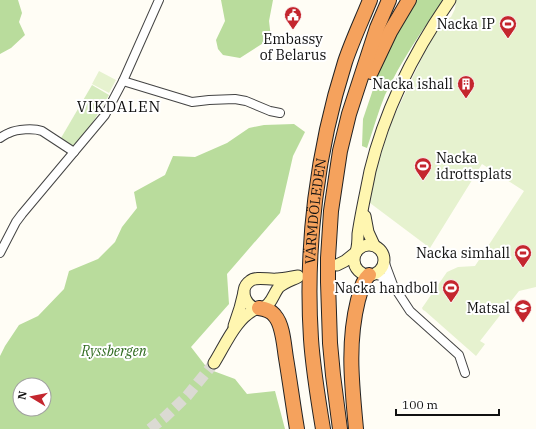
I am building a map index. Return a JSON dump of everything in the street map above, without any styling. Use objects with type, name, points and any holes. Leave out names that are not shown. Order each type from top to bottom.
[{"type":"highway","points":[[346,60],[365,0]]},
{"type":"highway","name":"VÄRMDÖLEDEN","points":[[323,429],[316,386],[311,339],[310,285],[312,220],[317,181],[333,101],[346,60],[370,0]]},
{"type":"highway","name":"VÄRMDÖLEDEN","points":[[340,429],[332,362],[328,282],[328,258],[332,211],[340,151],[349,114],[377,28],[389,0]]},
{"type":"highway","points":[[340,151],[370,74],[390,32],[409,0]]},
{"type":"highway","points":[[356,429],[351,371],[352,337],[355,313],[367,273]]},
{"type":"highway","points":[[258,308],[270,311],[275,315],[279,323],[283,338],[297,429]]},
{"type":"street","points":[[0,253],[16,222],[22,214],[105,115],[123,81],[159,0]]},
{"type":"street","points":[[367,273],[354,261],[364,200],[383,127],[398,89],[415,57],[450,0]]},
{"type":"street","points":[[123,81],[192,102],[234,99],[280,113]]},
{"type":"street","points":[[0,138],[14,131],[38,130],[42,131],[74,152]]},
{"type":"street","points":[[364,200],[365,220],[368,232],[374,245],[383,253],[387,270],[393,285],[410,311],[459,355],[465,374]]},
{"type":"street","points":[[374,245],[363,246],[358,249],[356,253],[337,266],[383,277],[393,285]]},
{"type":"street","points":[[367,273],[382,268],[384,260]]},
{"type":"street","points":[[214,363],[229,338],[243,319],[258,308],[266,306],[280,286],[298,277],[253,280],[246,284],[238,316],[229,338]]},
{"type":"street","points":[[244,292],[247,303],[258,308]]},
{"type":"green space","points":[[0,0],[18,0],[22,13],[19,22],[25,35],[11,48],[0,54]]},
{"type":"green space","points":[[221,0],[273,0],[269,21],[271,38],[240,58],[223,55],[218,49],[216,40],[225,21]]},
{"type":"green space","points":[[417,0],[444,0],[412,46],[391,82],[382,101],[367,148],[362,146],[363,119],[385,54],[398,28]]},
{"type":"green space","name":"Nacka idrottsplats","points":[[456,0],[536,0],[536,287],[519,291],[480,341],[485,344],[476,356],[422,308],[447,272],[458,267],[475,266],[524,191],[482,164],[430,248],[370,203],[376,170],[391,123],[429,43],[441,22],[451,17],[455,9]]},
{"type":"green space","points":[[99,71],[116,80],[109,93],[92,84]]},
{"type":"green space","points":[[92,85],[109,95],[90,127],[75,145],[71,146],[61,138]]},
{"type":"green space","name":"Ryssbergen","points":[[294,124],[305,132],[293,156],[280,213],[227,274],[229,304],[191,347],[208,369],[235,379],[247,394],[275,391],[285,429],[0,429],[0,356],[19,325],[38,316],[64,289],[69,271],[98,259],[115,242],[122,227],[137,208],[134,192],[165,175],[173,156],[195,157],[227,143],[249,128],[264,125]]},
{"type":"tunnel","points":[[150,429],[187,396],[214,363]]},
{"type":"place","name":"Embassy of Belarus","points":[[293,30]]},
{"type":"place","name":"Nacka IP","points":[[508,39]]},
{"type":"place","name":"Nacka ishall","points":[[466,99]]},
{"type":"place","name":"Nacka idrottsplats","points":[[423,181]]},
{"type":"place","name":"Nacka simhall","points":[[523,268]]},
{"type":"place","name":"Nacka handboll","points":[[451,303]]},
{"type":"place","name":"Matsal","points":[[523,323]]},
{"type":"district","name":"VIKDALEN","points":[[119,106]]}]
